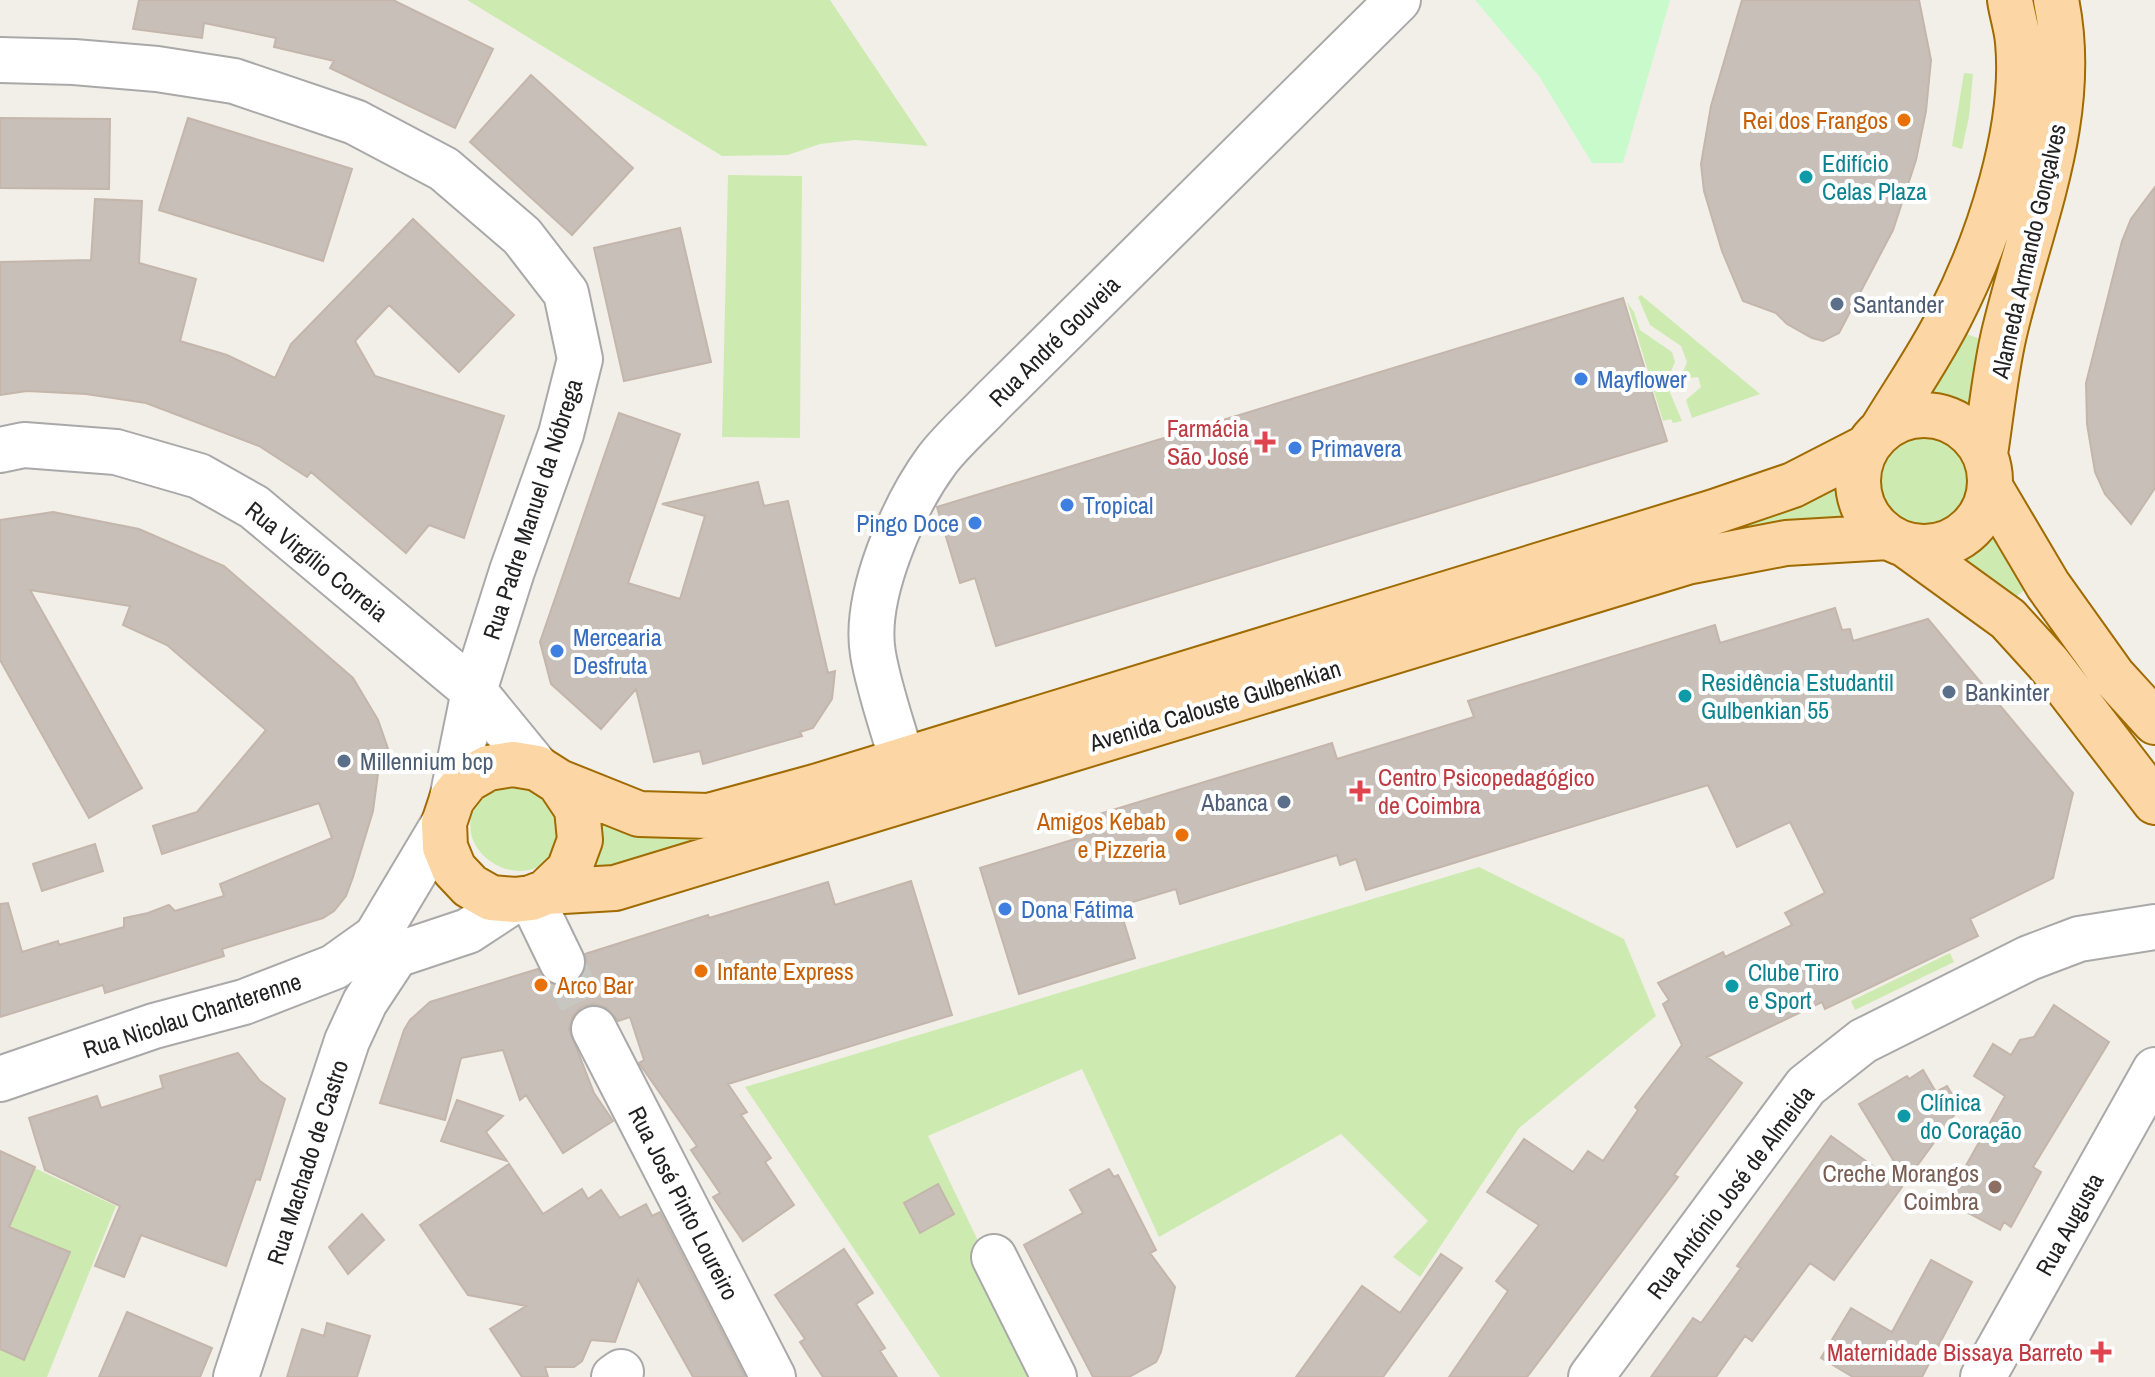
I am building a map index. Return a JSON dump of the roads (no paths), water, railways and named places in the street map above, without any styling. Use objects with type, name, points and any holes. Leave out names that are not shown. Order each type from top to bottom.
[{"type":"main road","name":"Alameda Armando Gonçalves","points":[[1874,439],[1950,316],[1983,242],[2006,167],[2017,109],[2018,42],[2010,0]]},
{"type":"main road","name":"Alameda Armando Gonçalves","points":[[1987,471],[2003,336],[2049,176],[2061,110],[2063,33],[2056,0]]},
{"type":"main road","name":"Avenida Calouste Gulbenkian","points":[[548,775],[639,814],[709,816],[1714,512],[1793,485],[1874,439],[1898,420],[1918,415],[1939,417],[1958,424],[1974,437],[1987,471],[2048,585],[2113,676],[2155,722]]},
{"type":"main road","points":[[1874,439],[1859,467],[1857,487],[1862,507],[1873,524],[2008,619],[2048,663],[2155,802]]},
{"type":"main road","name":"Avenida Calouste Gulbenkian","points":[[530,897],[615,888],[1673,566],[1786,543],[1897,541],[1925,547],[1945,544],[1962,536],[1976,523],[1985,506],[1987,471]]},
{"type":"main road","points":[[513,764],[548,775],[577,809],[580,840],[569,870],[530,897],[491,898],[470,886],[454,869],[445,847],[448,811],[467,780],[488,768],[513,764]]},
{"type":"street","name":"Rua André Gouveia","points":[[902,760],[872,651],[880,576],[915,492],[939,457],[992,402],[1398,0]]},
{"type":"street","name":"Rua Padre Manuel da Nóbrega","points":[[0,60],[157,69],[234,81],[355,122],[444,169],[522,236],[566,293],[580,359],[561,434],[512,571],[474,691],[448,811]]},
{"type":"street","name":"Rua Virgílio Correia","points":[[0,450],[24,445],[116,452],[199,476],[254,507],[474,691],[548,775]]},
{"type":"street","name":"Rua Machado de Castro","points":[[236,1377],[347,1041],[386,946],[448,811]]},
{"type":"street","points":[[386,946],[468,931],[530,897],[562,962]]},
{"type":"street","name":"Rua António José de Almeida","points":[[1591,1377],[1806,1086],[1863,1041],[2029,958],[2079,939],[2155,927]]},
{"type":"street","name":"Rua Nicolau Chanterenne","points":[[0,1079],[154,1026],[244,1002],[386,946]]},
{"type":"street","name":"Rua José Pinto Loureiro","points":[[594,1029],[773,1377]]},
{"type":"street","name":"Rua Augusta","points":[[1983,1377],[2155,1070]]},
{"type":"street","points":[[994,1257],[1054,1377]]},
{"type":"tunnel","points":[[562,962],[594,1029]]},
{"type":"place","name":"Rei dos Frangos","points":[[1904,120]]},
{"type":"place","name":"Edifício Celas Plaza","points":[[1806,177]]},
{"type":"place","name":"Santander","points":[[1837,304]]},
{"type":"place","name":"Mayflower","points":[[1581,379]]},
{"type":"place","name":"Farmácia São José","points":[[1265,442]]},
{"type":"place","name":"Primavera","points":[[1295,448]]},
{"type":"place","name":"Tropical","points":[[1067,505]]},
{"type":"place","name":"Pingo Doce","points":[[975,523]]},
{"type":"place","name":"Mercearia Desfruta","points":[[557,651]]},
{"type":"place","name":"Bankinter","points":[[1949,692]]},
{"type":"place","name":"Residência Estudantil Gulbenkian 55","points":[[1685,696]]},
{"type":"place","name":"Millennium bcp","points":[[344,761]]},
{"type":"place","name":"Centro Psicopedagógico de Coimbra","points":[[1360,791]]},
{"type":"place","name":"Abanca","points":[[1284,802]]},
{"type":"place","name":"Amigos Kebab e Pizzeria","points":[[1182,835]]},
{"type":"place","name":"Dona Fátima","points":[[1005,909]]},
{"type":"place","name":"Infante Express","points":[[701,971]]},
{"type":"place","name":"Arco Bar","points":[[541,985]]},
{"type":"place","name":"Clube Tiro e Sport","points":[[1732,986]]},
{"type":"place","name":"Clínica do Coração","points":[[1904,1116]]},
{"type":"place","name":"Creche Morangos Coimbra","points":[[1995,1187]]},
{"type":"place","name":"Maternidade Bissaya Barreto","points":[[2101,1352]]}]
